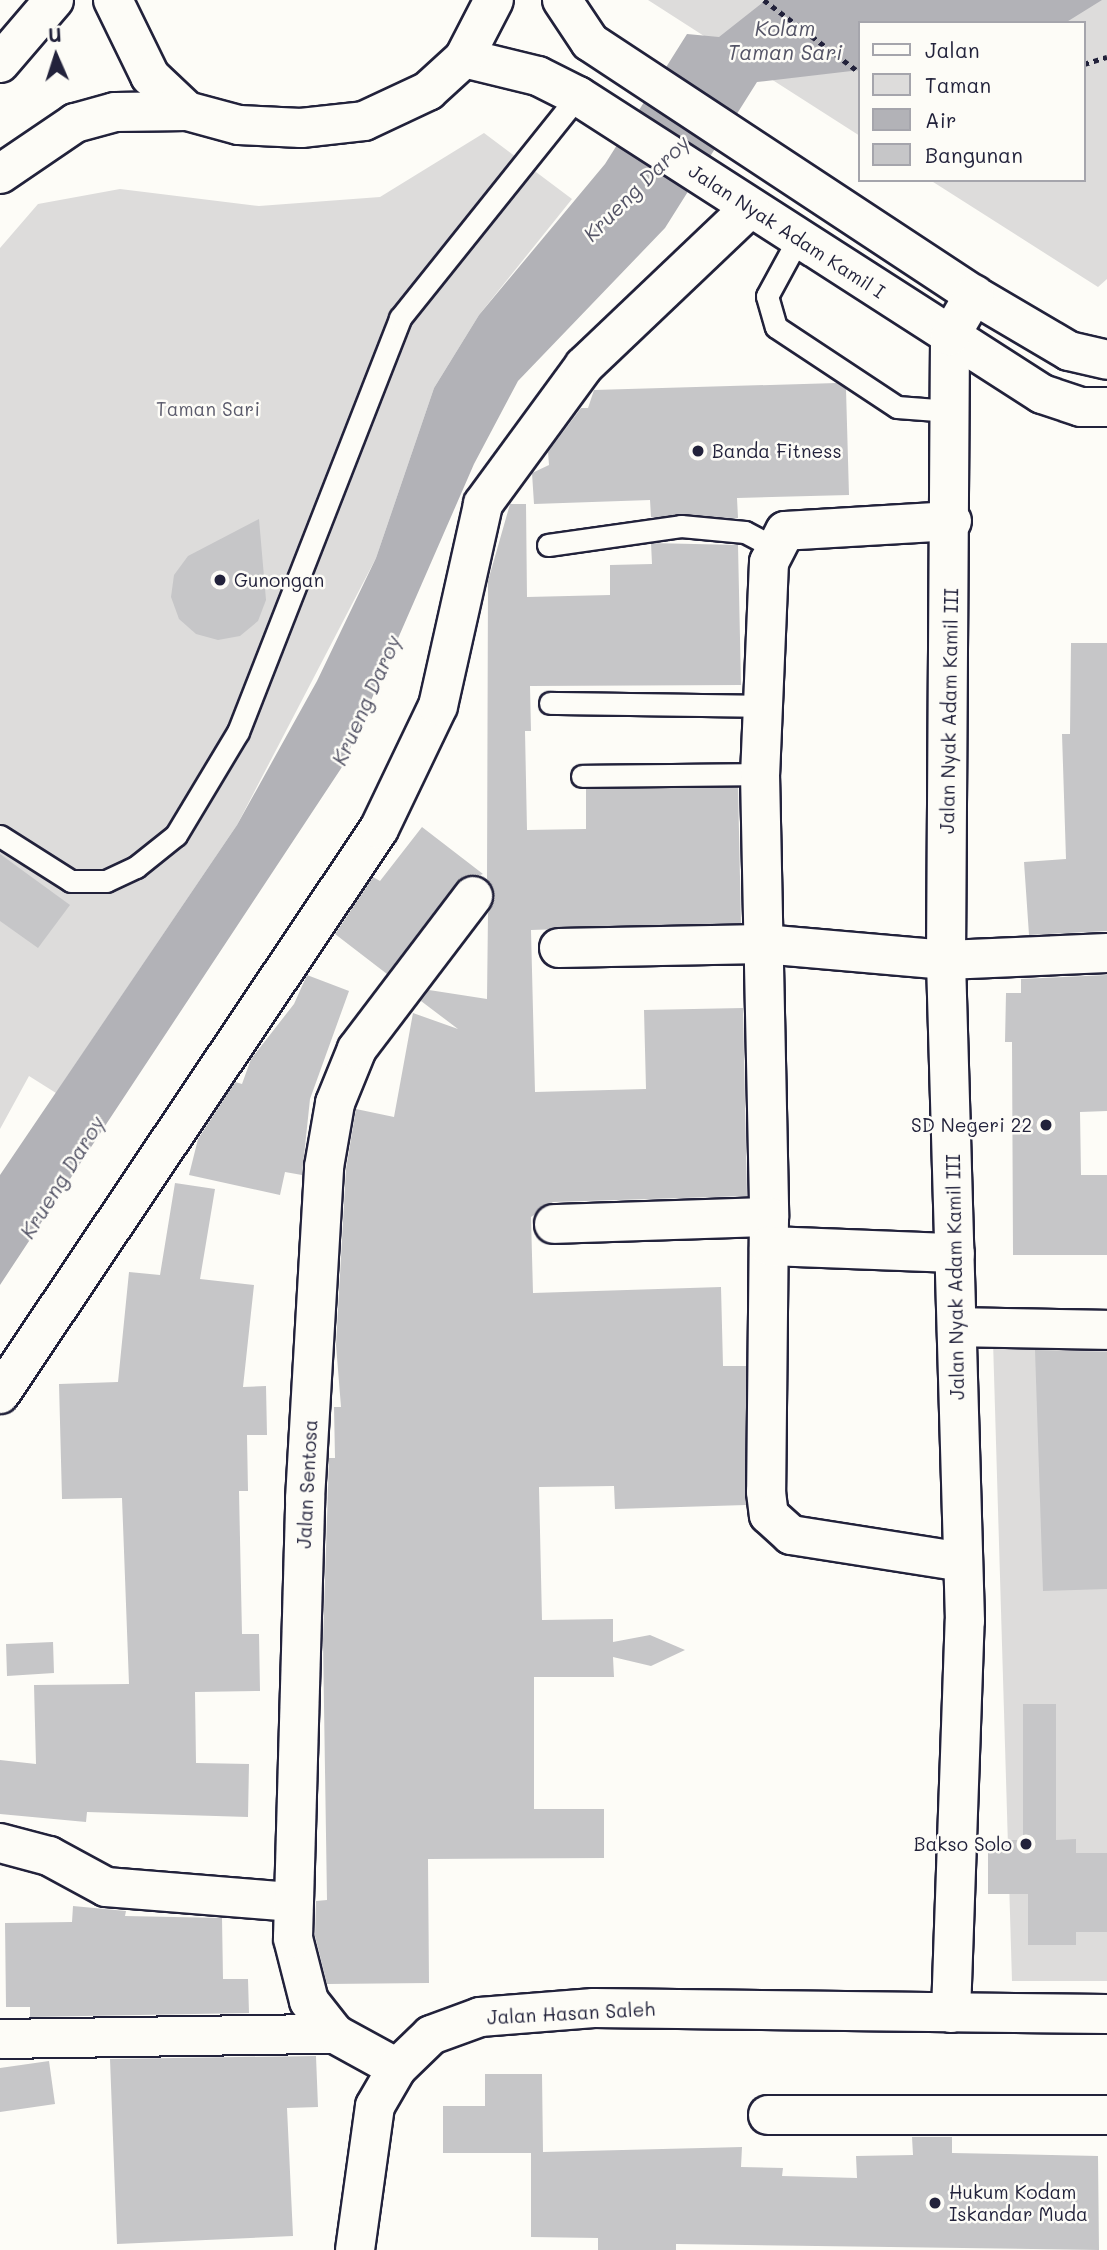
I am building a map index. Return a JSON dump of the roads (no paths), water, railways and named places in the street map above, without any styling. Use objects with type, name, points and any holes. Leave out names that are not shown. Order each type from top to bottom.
[{"type":"main road","points":[[0,63],[54,0]]},
{"type":"main road","points":[[113,0],[150,76],[187,111]]},
{"type":"main road","points":[[0,174],[75,123],[115,112],[187,111],[239,125],[301,128],[364,121],[420,96],[464,58],[494,0]]},
{"type":"main road","points":[[562,0],[590,42],[974,295],[1069,351],[1107,360]]},
{"type":"main road","name":"Jalan Nyak Adam Kamil I","points":[[464,58],[538,76],[593,106],[1042,394],[1081,407],[1107,407]]},
{"type":"main road","points":[[0,1394],[379,829],[438,706],[483,504],[528,434],[584,366],[750,208]]},
{"type":"main road","points":[[950,335],[974,295]]},
{"type":"main road","name":"Jalan Nyak Adam Kamil III","points":[[950,335],[952,521],[946,960],[963,1562],[951,2013]]},
{"type":"main road","points":[[952,521],[808,526],[785,531],[773,547],[760,774],[769,1231],[766,1492],[773,1522],[791,1535],[963,1562]]},
{"type":"main road","name":"Jalan Sentosa","points":[[397,2068],[335,2034],[309,2001],[298,1970],[293,1902],[324,1167],[335,1103],[357,1049],[472,896]]},
{"type":"main road","points":[[559,948],[764,944],[946,960],[1107,953]]},
{"type":"main road","points":[[554,1224],[769,1231],[956,1253]]},
{"type":"main road","points":[[957,1327],[1107,1330]]},
{"type":"main road","points":[[0,1843],[49,1856],[106,1887],[293,1902]]},
{"type":"main road","name":"Jalan Hasan Saleh","points":[[355,2250],[372,2117],[397,2068],[431,2035],[480,2017],[594,2008],[1107,2014]]},
{"type":"main road","points":[[0,2039],[335,2034]]},
{"type":"main road","points":[[768,2115],[1107,2115]]},
{"type":"lane","points":[[0,836],[71,881],[106,881],[136,867],[176,835],[238,732],[400,318],[593,106]]},
{"type":"lane","points":[[798,239],[767,296],[776,327],[897,407],[950,411]]},
{"type":"lane","points":[[548,545],[681,526],[745,532],[773,547]]},
{"type":"lane","points":[[550,703],[763,706]]},
{"type":"lane","points":[[582,776],[760,774]]},
{"type":"water","points":[[766,0],[1102,0],[1068,21],[858,21],[858,70],[757,82],[665,228],[518,381],[474,464],[342,767],[0,1285],[0,1175],[237,825],[317,681],[376,558],[434,388],[479,315],[605,164],[687,34],[719,37]]},
{"type":"place","name":"Banda Fitness","points":[[698,451]]},
{"type":"place","name":"Gunongan","points":[[220,580]]},
{"type":"place","name":"SD Negeri 22","points":[[1046,1125]]},
{"type":"place","name":"Bakso Solo","points":[[1026,1844]]},
{"type":"place","name":"Hukum Kodam Iskandar Muda","points":[[935,2203]]},
{"type":"water label","name":"Kolam Taman Sari","points":[[785,40]]},
{"type":"water label","name":"Krueng Daroy","points":[[636,188]]},
{"type":"water label","name":"Krueng Daroy","points":[[366,700]]},
{"type":"water label","name":"Krueng Daroy","points":[[62,1177]]},
{"type":"park label","name":"Taman Sari","points":[[208,409]]}]
